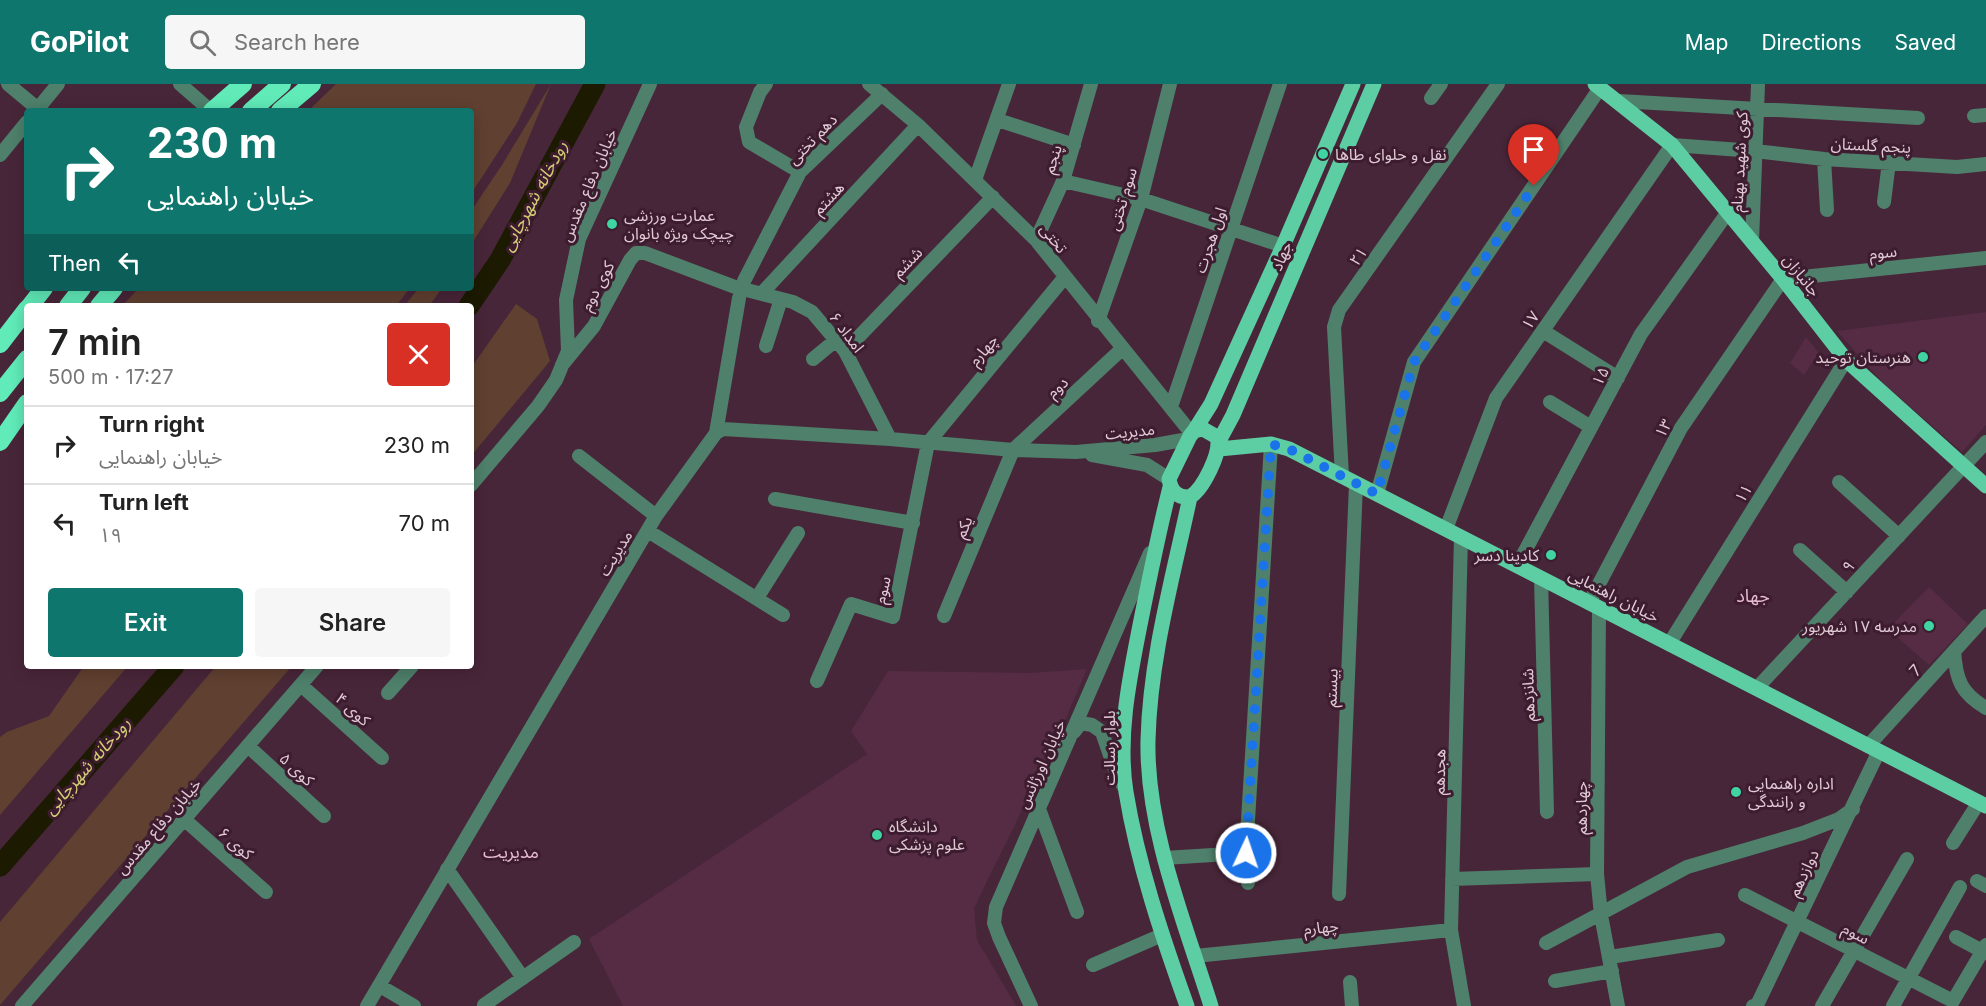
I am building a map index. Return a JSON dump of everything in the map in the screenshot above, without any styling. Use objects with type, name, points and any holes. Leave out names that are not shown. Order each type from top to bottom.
[{"type":"highway","points":[[214,108],[231,84]]},
{"type":"highway","points":[[215,108],[243,84]]},
{"type":"highway","points":[[254,108],[282,84]]},
{"type":"highway","points":[[284,108],[312,84]]},
{"type":"highway","points":[[32,303],[42,291]]},
{"type":"highway","points":[[70,303],[80,291]]},
{"type":"highway","points":[[102,303],[112,291]]},
{"type":"highway","points":[[0,344],[24,313]]},
{"type":"highway","points":[[0,393],[24,362]]},
{"type":"highway","points":[[0,442],[24,407]]},
{"type":"main road","name":"جهاد","points":[[1170,483],[1191,435],[1211,404],[1353,84]]},
{"type":"main road","name":"جهاد","points":[[1190,497],[1198,491],[1233,415],[1374,84]]},
{"type":"main road","name":"جانبازان","points":[[1598,86],[1672,145],[1846,360],[1919,420],[1962,466],[1986,486]]},
{"type":"main road","points":[[1211,404],[1214,413],[1220,417],[1233,415]]},
{"type":"main road","points":[[1191,435],[1207,430],[1217,437],[1219,445]]},
{"type":"main road","name":"خیابان راهنمایی","points":[[1219,445],[1271,444],[1289,449],[1982,804]]},
{"type":"main road","points":[[1170,483],[1177,495],[1190,497],[1153,681],[1148,741],[1151,788],[1164,858],[1211,1006]]},
{"type":"main road","name":"بلوار رسالت","points":[[1170,483],[1157,536],[1130,677],[1123,736],[1126,790],[1148,888],[1187,1006]]},
{"type":"main road","points":[[1148,888],[1171,883]]},
{"type":"street","points":[[8,84],[35,108]]},
{"type":"street","points":[[39,108],[58,84]]},
{"type":"street","points":[[180,84],[208,108]]},
{"type":"street","name":"خیابان دفاع مقدس","points":[[474,481],[538,406],[556,380],[567,351],[566,300],[579,239],[650,84]]},
{"type":"street","points":[[765,84],[746,127],[749,142],[800,172]]},
{"type":"street","name":"تختی","points":[[869,84],[918,126],[1035,240],[1098,321],[1171,407],[1191,435]]},
{"type":"street","points":[[975,180],[1010,84]]},
{"type":"street","name":"پنجم","points":[[1035,240],[1063,181],[1091,84]]},
{"type":"street","name":"سوم تختی","points":[[1098,321],[1141,199],[1170,84]]},
{"type":"street","name":"اول هجرت","points":[[1171,407],[1280,84]]},
{"type":"street","points":[[1431,98],[1440,84]]},
{"type":"street","name":"۲۱","points":[[1342,476],[1334,327],[1339,310],[1498,84]]},
{"type":"street","name":"کوی شهید بهنام","points":[[1752,242],[1758,84]]},
{"type":"street","points":[[1377,494],[1414,362],[1598,86]]},
{"type":"street","name":"دهم تختی","points":[[716,433],[741,289],[800,172],[882,94]]},
{"type":"street","points":[[1619,101],[1918,118]]},
{"type":"street","points":[[998,120],[1074,145]]},
{"type":"street","points":[[3,145],[24,125]]},
{"type":"street","name":"هشتم","points":[[762,293],[918,126]]},
{"type":"street","name":"پنجم گلستان","points":[[1672,145],[1824,159],[1956,167],[1986,164]]},
{"type":"street","name":"۱۷","points":[[1446,529],[1496,398],[1672,145]]},
{"type":"street","points":[[1824,159],[1827,210]]},
{"type":"street","points":[[1884,202],[1890,162]]},
{"type":"street","points":[[1063,181],[1141,199],[1283,246]]},
{"type":"street","name":"ششم","points":[[813,359],[840,345],[993,197]]},
{"type":"street","name":"۱۵","points":[[1517,566],[1641,334],[1728,212]]},
{"type":"street","name":"کوی دوم","points":[[562,365],[594,327],[636,253],[645,253],[741,289]]},
{"type":"street","name":"سوم","points":[[1782,279],[1986,258]]},
{"type":"street","name":"چهارم","points":[[927,443],[1064,278]]},
{"type":"street","name":"۱۳","points":[[1594,605],[1681,428],[1782,279]]},
{"type":"street","name":"امداد ۶","points":[[741,289],[781,298],[812,312],[840,345],[890,440]]},
{"type":"street","points":[[766,346],[781,298]]},
{"type":"street","points":[[1543,331],[1618,378]]},
{"type":"street","name":"دوم","points":[[1013,450],[1123,348]]},
{"type":"street","name":"۱۱","points":[[1669,644],[1846,360]]},
{"type":"street","points":[[1550,402],[1592,427]]},
{"type":"street","name":"مدیریت","points":[[367,1006],[656,516],[716,433],[723,429],[1013,450],[1076,452],[1155,445],[1191,435]]},
{"type":"street","name":"۹","points":[[1757,688],[1986,442]]},
{"type":"street","name":"سوم","points":[[817,681],[851,604],[893,618],[927,443]]},
{"type":"street","points":[[1248,883],[1246,853],[1271,444]]},
{"type":"street","name":"یکم","points":[[944,616],[1013,450]]},
{"type":"street","name":"مدیریت","points":[[1076,452],[1147,465],[1170,483]]},
{"type":"street","points":[[579,456],[656,516]]},
{"type":"street","points":[[1839,482],[1899,536]]},
{"type":"street","name":"بیستم","points":[[1339,894],[1356,484]]},
{"type":"street","points":[[775,499],[913,523]]},
{"type":"street","points":[[648,531],[783,615]]},
{"type":"street","points":[[757,598],[798,533]]},
{"type":"street","name":"خیابان اورژانس","points":[[1031,1006],[994,923],[996,907],[1157,536]]},
{"type":"street","name":"هجدهم","points":[[1461,537],[1451,930],[1464,1006]]},
{"type":"street","points":[[1800,550],[1847,592]]},
{"type":"street","name":"شانزدهم","points":[[1541,578],[1547,812]]},
{"type":"street","name":"چهاردهم","points":[[1594,605],[1597,874],[1601,915],[1618,1006]]},
{"type":"street","name":"7","points":[[1874,748],[1986,616]]},
{"type":"street","points":[[1954,651],[1955,672],[1961,687],[1972,700],[1986,708]]},
{"type":"street","name":"خیابان دفاع مقدس","points":[[22,1006],[314,669]]},
{"type":"street","points":[[388,693],[409,669]]},
{"type":"street","name":"کوی ۴","points":[[301,685],[382,758]]},
{"type":"street","points":[[1071,736],[1081,723],[1092,725],[1101,732],[1115,770],[1126,790]]},
{"type":"street","name":"کوی ۵","points":[[248,746],[324,816]]},
{"type":"street","name":"دوازدهم","points":[[1753,1006],[1757,1005],[1852,809],[1874,748]]},
{"type":"street","points":[[1953,843],[1982,804]]},
{"type":"street","points":[[1039,809],[1077,912]]},
{"type":"street","points":[[1546,943],[1687,867],[1803,833],[1839,819],[1852,809]]},
{"type":"street","name":"کوی ۶","points":[[185,820],[266,892]]},
{"type":"street","points":[[1164,858],[1246,853]]},
{"type":"street","points":[[1822,1006],[1907,859]]},
{"type":"street","points":[[447,869],[523,978]]},
{"type":"street","points":[[1452,879],[1597,874]]},
{"type":"street","points":[[1893,1006],[1959,887]]},
{"type":"street","name":"سوم","points":[[1745,895],[1953,1001],[1985,950]]},
{"type":"street","name":"چهارم","points":[[1195,956],[1451,930]]},
{"type":"street","points":[[1093,964],[1162,935]]},
{"type":"street","points":[[1956,937],[1985,950]]},
{"type":"street","points":[[1610,957],[1718,940]]},
{"type":"street","points":[[484,1005],[574,942]]},
{"type":"street","points":[[1556,981],[1612,971]]},
{"type":"street","points":[[1350,982],[1351,1006]]},
{"type":"street","points":[[380,986],[414,1006]]},
{"type":"shaded area","points":[[336,84],[536,84],[517,123],[474,189],[474,108],[311,108]]},
{"type":"shaded area","points":[[551,84],[510,183],[474,240],[474,207]]},
{"type":"shaded area","points":[[136,291],[408,291],[398,303],[125,303]]},
{"type":"shaded area","points":[[416,291],[440,291],[431,303],[406,303]]},
{"type":"shaded area","points":[[516,304],[537,319],[550,361],[474,452],[474,364]]},
{"type":"shaded area","name":"هنرستان توحید","points":[[1986,312],[1986,425],[1962,452],[1883,383],[1837,331]]},
{"type":"shaded area","points":[[1806,337],[1819,353],[1804,375],[1790,363]]},
{"type":"shaded area","name":"مدرسه ۱۷ شهریور","points":[[1929,587],[1968,624],[1929,665],[1888,629]]},
{"type":"shaded area","points":[[82,669],[125,669],[0,815],[0,737],[7,732],[49,716]]},
{"type":"shaded area","points":[[213,669],[289,669],[0,1005],[0,922]]},
{"type":"shaded area","name":"دانشگاه علوم پزشکی","points":[[1087,669],[1058,737],[974,908],[977,940],[1016,1006],[623,1006],[589,939],[867,754],[851,731],[888,671],[1030,673]]},
{"type":"waterway","name":"رودخانه شهرچایی","points":[[471,303],[500,260],[595,84]]},
{"type":"waterway","name":"رودخانه شهرچایی","points":[[0,866],[171,669]]},
{"type":"place","name":"نقل و حلوای طاها","points":[[1323,154]]},
{"type":"place","name":"عمارت ورزشی چیچک ویژه بانوان","points":[[612,224]]},
{"type":"place","name":"هنرستان توحید","points":[[1923,357]]},
{"type":"place","name":"کادینا دسر","points":[[1551,555]]},
{"type":"place","name":"مدرسه ۱۷ شهریور","points":[[1929,626]]},
{"type":"place","name":"اداره راهنمایی و رانندگی","points":[[1736,792]]},
{"type":"place","name":"دانشگاه علوم پزشکی","points":[[877,835]]},
{"type":"district","name":"جهاد","points":[[1753,596]]},
{"type":"district","name":"مدیریت","points":[[511,852]]},
{"type":"route","points":[[1246,853],[1271,444],[1289,449],[1377,494],[1414,362],[1534,186]]}]
